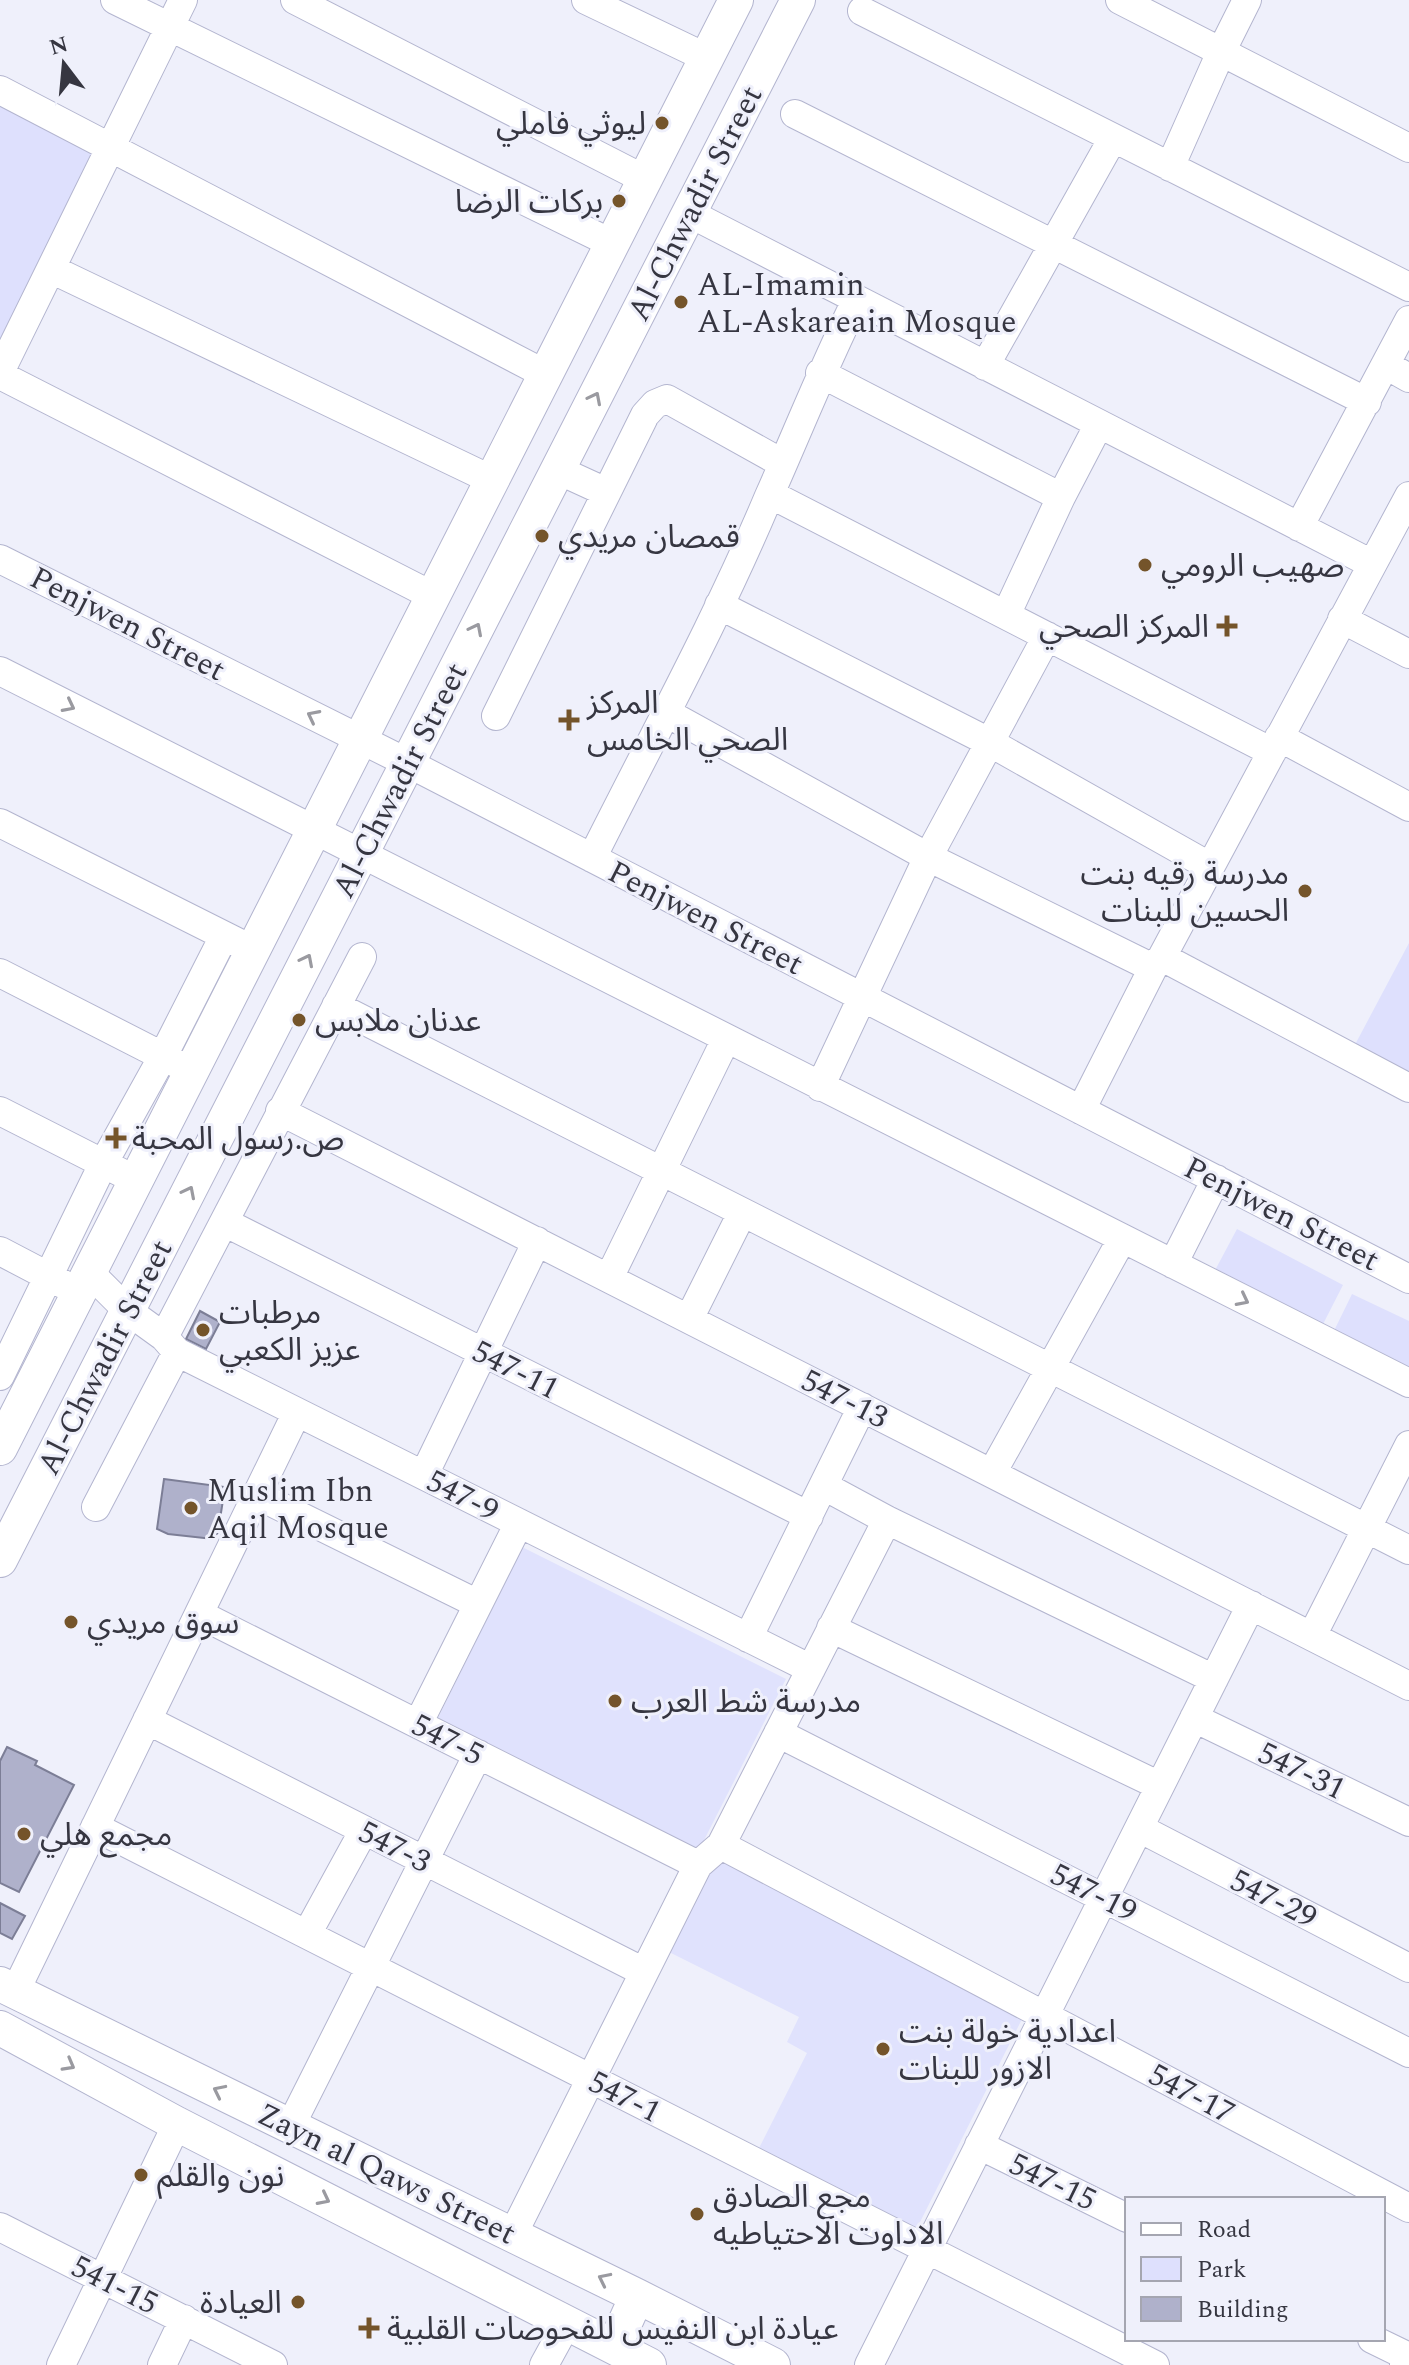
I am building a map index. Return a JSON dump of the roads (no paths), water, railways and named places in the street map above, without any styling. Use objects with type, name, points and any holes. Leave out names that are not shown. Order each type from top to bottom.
[{"type":"main road","name":"Al-Chwadir Street","points":[[0,1448],[19,1350],[86,1283],[137,1181],[178,1064],[239,943],[314,831],[736,0]]},
{"type":"main road","name":"Al-Chwadir Street","points":[[0,1560],[798,0]]},
{"type":"main road","name":"Zayn al Qaws Street","points":[[7,1988],[513,2234],[773,2365]]},
{"type":"main road","name":"Zayn al Qaws Street","points":[[0,2028],[177,2124],[649,2365]]},
{"type":"main road","points":[[614,2347],[637,2296]]},
{"type":"street","points":[[115,0],[611,243]]},
{"type":"street","points":[[183,0],[0,374],[433,596]]},
{"type":"street","points":[[295,0],[644,179]]},
{"type":"street","points":[[586,0],[705,57]]},
{"type":"street","points":[[1120,0],[1409,148]]},
{"type":"street","points":[[1170,167],[1247,0]]},
{"type":"street","points":[[862,11],[1409,287]]},
{"type":"street","points":[[0,90],[545,374]]},
{"type":"street","points":[[795,114],[1367,402]]},
{"type":"street","points":[[985,366],[1113,138]]},
{"type":"street","points":[[689,213],[1372,564]]},
{"type":"street","points":[[51,269],[492,480]]},
{"type":"street","points":[[592,858],[719,605],[770,494],[820,373],[856,301]]},
{"type":"street","points":[[1299,527],[1367,402],[1398,371],[1409,320]]},
{"type":"street","points":[[820,373],[1061,497]]},
{"type":"street","points":[[496,716],[645,415],[655,404],[667,399],[782,463]]},
{"type":"street","points":[[1006,615],[1099,424]]},
{"type":"street","points":[[558,470],[606,492]]},
{"type":"street","points":[[770,494],[1047,636],[1409,807]]},
{"type":"street","points":[[1081,1110],[1342,619],[1406,510]]},
{"type":"street","name":"Penjwen Street","points":[[0,559],[408,763],[1409,1278]]},
{"type":"street","points":[[719,605],[989,742],[1209,866]]},
{"type":"street","points":[[1342,619],[1409,654]]},
{"type":"street","points":[[820,1087],[928,857],[1047,636]]},
{"type":"street","points":[[0,671],[1409,1383]]},
{"type":"street","points":[[665,712],[928,857],[1158,962],[1409,1088]]},
{"type":"street","points":[[0,823],[239,943]]},
{"type":"street","points":[[96,1507],[224,1222],[362,957]]},
{"type":"street","points":[[0,973],[178,1064],[103,1164],[48,1276],[19,1350],[0,1376]]},
{"type":"street","points":[[336,1006],[1409,1550]]},
{"type":"street","points":[[609,1278],[726,1039]]},
{"type":"street","points":[[0,1111],[137,1181]]},
{"type":"street","name":"547-13","points":[[280,1111],[1409,1686]]},
{"type":"street","points":[[1173,1264],[1216,1179]]},
{"type":"street","points":[[689,1319],[742,1213]]},
{"type":"street","name":"547-11","points":[[224,1222],[809,1516]]},
{"type":"street","points":[[992,1473],[1122,1239]]},
{"type":"street","points":[[424,1475],[537,1241]]},
{"type":"street","name":"547-9","points":[[0,1251],[48,1276],[86,1283],[171,1345],[297,1412],[811,1669]]},
{"type":"street","points":[[748,1638],[862,1407]]},
{"type":"street","points":[[7,1988],[95,1827],[297,1412]]},
{"type":"street","points":[[1312,1636],[1409,1445]]},
{"type":"street","points":[[824,1486],[887,1520],[1214,1679]]},
{"type":"street","points":[[257,1495],[478,1604]]},
{"type":"street","points":[[513,2234],[698,1865],[721,1845],[887,1520]]},
{"type":"street","points":[[418,1724],[519,1523]]},
{"type":"street","points":[[869,2365],[1251,1605]]},
{"type":"street","name":"547-5","points":[[199,1614],[698,1865]]},
{"type":"street","points":[[831,1628],[1160,1786]]},
{"type":"street","name":"547-31","points":[[1194,1718],[1409,1822]]},
{"type":"street","name":"547-3","points":[[147,1720],[644,1972]]},
{"type":"street","name":"547-19","points":[[778,1733],[1409,2053]]},
{"type":"street","points":[[291,2125],[478,1754]]},
{"type":"street","name":"547-1","points":[[95,1827],[1155,2365]]},
{"type":"street","name":"547-29","points":[[1139,1828],[1409,1968]]},
{"type":"street","points":[[307,1934],[364,1830]]},
{"type":"street","name":"547-17","points":[[721,1845],[1409,2208]]},
{"type":"street","points":[[61,2365],[177,2124]]},
{"type":"street","name":"547-15","points":[[979,2145],[1125,2217]]},
{"type":"street","name":"541-15","points":[[0,2227],[273,2365]]},
{"type":"street","points":[[162,2365],[184,2319]]},
{"type":"street","points":[[544,2365],[567,2323]]},
{"type":"street","points":[[1375,2341],[1408,2361]]},
{"type":"place","name":"ليوثي فاملي","points":[[662,123]]},
{"type":"place","name":"بركات الرضا","points":[[619,201]]},
{"type":"place","name":"AL-Imamin AL-Askareain Mosque","points":[[681,302]]},
{"type":"place","name":"قمصان مريدي","points":[[542,536]]},
{"type":"place","name":"صهيب الرومي","points":[[1145,565]]},
{"type":"place","name":"المركز الصحي","points":[[1227,626]]},
{"type":"place","name":"المركز الصحي الخامس","points":[[569,720]]},
{"type":"place","name":"مدرسة رقيه بنت الحسين للبنات","points":[[1305,891]]},
{"type":"place","name":"عدنان ملابس","points":[[299,1020]]},
{"type":"place","name":"ص.رسول المحبة","points":[[116,1138]]},
{"type":"place","name":"مرطبات عزيز الكعبي","points":[[203,1330]]},
{"type":"place","name":"Muslim Ibn Aqil Mosque","points":[[191,1508]]},
{"type":"place","name":"سوق مريدي","points":[[71,1622]]},
{"type":"place","name":"مدرسة شط العرب","points":[[615,1701]]},
{"type":"place","name":"مجمع هلي","points":[[24,1834]]},
{"type":"place","name":"اعدادية خولة بنت الازور للبنات","points":[[883,2049]]},
{"type":"place","name":"نون والقلم","points":[[141,2175]]},
{"type":"place","name":"مجع الصادق الاداوت الاحتياطيه","points":[[697,2214]]},
{"type":"place","name":"العيادة","points":[[298,2302]]},
{"type":"place","name":"عيادة ابن النفيس للفحوصات القلبية","points":[[369,2328]]}]
